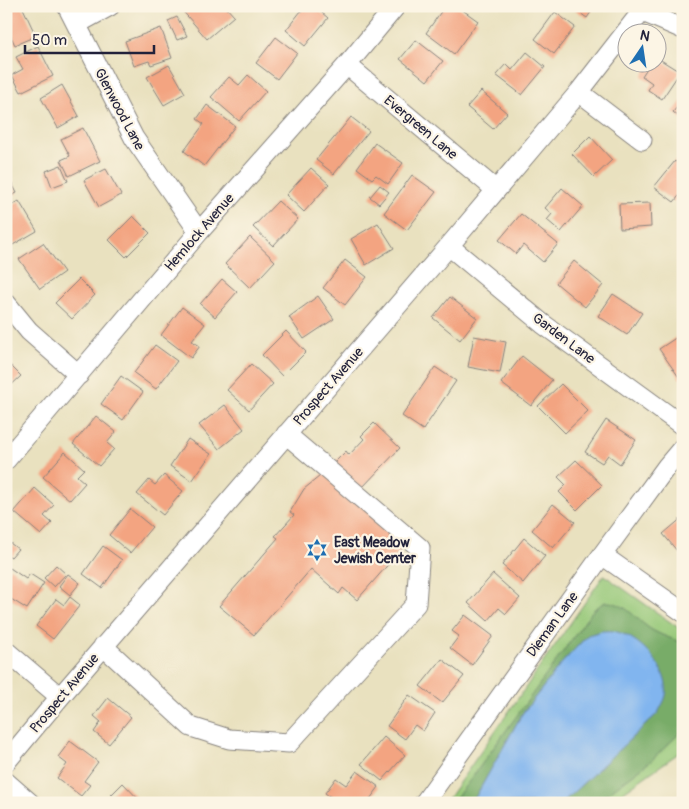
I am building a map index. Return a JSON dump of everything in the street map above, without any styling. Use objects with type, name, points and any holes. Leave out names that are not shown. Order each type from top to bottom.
[{"type":"street","name":"Glenwood Lane","points":[[67,6],[134,138],[199,232]]},
{"type":"street","points":[[77,24],[110,6]]},
{"type":"street","name":"Hemlock Avenue","points":[[6,460],[199,232],[347,65],[396,6]]},
{"type":"street","points":[[644,9],[683,30]]},
{"type":"street","name":"Prospect Avenue","points":[[6,762],[103,646],[449,246],[579,92],[644,9]]},
{"type":"street","name":"Evergreen Lane","points":[[347,65],[496,190]]},
{"type":"street","points":[[579,92],[642,140]]},
{"type":"street","name":"Garden Lane","points":[[449,246],[543,324],[683,426]]},
{"type":"street","points":[[6,303],[29,331],[79,375]]},
{"type":"street","points":[[103,646],[191,727],[229,739],[289,743],[416,604],[420,548],[286,434]]},
{"type":"street","name":"Dieman Lane","points":[[424,803],[602,555],[683,446]]},
{"type":"street","points":[[602,555],[683,612]]},
{"type":"street","points":[[6,651],[60,697]]},
{"type":"street","points":[[6,782],[30,803]]},
{"type":"green space","points":[[604,575],[683,631],[683,750],[608,803],[445,803]]},
{"type":"green space","points":[[605,602],[625,608],[654,631],[683,643],[683,730],[651,761],[595,803],[562,803],[658,713],[588,635],[562,663],[522,714],[475,798],[477,803],[452,803],[593,610]]},
{"type":"water","points":[[602,631],[615,631],[626,635],[644,648],[659,666],[666,685],[666,695],[658,713],[562,803],[477,803],[475,798],[522,714],[562,663],[588,635]]},
{"type":"building","points":[[22,6],[36,36],[15,45],[6,26],[6,8]]},
{"type":"building","points":[[185,6],[225,6],[234,16],[207,39],[181,9]]},
{"type":"building","points":[[305,6],[314,6],[328,18],[305,46],[286,30]]},
{"type":"building","points":[[445,6],[457,6],[478,21],[454,54],[426,33]]},
{"type":"building","points":[[570,6],[595,6],[587,18]]},
{"type":"building","points":[[555,12],[575,27],[554,54],[535,39]]},
{"type":"building","points":[[177,17],[187,36],[177,40],[168,21]]},
{"type":"building","points":[[161,28],[172,58],[151,65],[149,61],[134,66],[125,41]]},
{"type":"building","points":[[276,37],[297,53],[277,79],[256,63]]},
{"type":"building","points":[[416,40],[443,61],[427,81],[400,59]]},
{"type":"building","points":[[38,46],[53,76],[21,92],[12,75],[23,69],[16,57]]},
{"type":"building","points":[[527,52],[545,67],[522,95],[496,75],[506,64],[512,70]]},
{"type":"building","points":[[666,63],[680,72],[662,99],[648,90],[652,83],[642,76],[645,72],[666,72]]},
{"type":"building","points":[[169,65],[185,93],[164,105],[147,77]]},
{"type":"building","points":[[248,75],[266,91],[239,121],[211,97],[229,77],[239,85]]},
{"type":"building","points":[[62,85],[79,116],[58,128],[41,98]]},
{"type":"building","points":[[481,91],[507,113],[493,129],[467,107]]},
{"type":"building","points":[[683,100],[683,120],[673,112]]},
{"type":"building","points":[[207,105],[235,126],[204,166],[184,151],[204,124],[197,119]]},
{"type":"building","points":[[351,117],[369,131],[334,174],[316,160]]},
{"type":"building","points":[[83,128],[100,161],[69,176],[61,160],[70,156],[61,139]]},
{"type":"building","points":[[590,136],[612,160],[594,177],[572,154]]},
{"type":"building","points":[[375,143],[403,163],[388,184],[376,175],[372,179],[357,168]]},
{"type":"building","points":[[675,161],[683,168],[683,191],[674,202],[654,187]]},
{"type":"building","points":[[61,165],[68,181],[52,187],[46,171]]},
{"type":"building","points":[[311,168],[329,184],[304,212],[286,195]]},
{"type":"building","points":[[106,169],[121,195],[99,207],[84,180]]},
{"type":"building","points":[[6,172],[17,193],[6,198]]},
{"type":"building","points":[[412,175],[436,192],[407,230],[384,213]]},
{"type":"building","points":[[380,185],[389,192],[379,204],[370,197]]},
{"type":"building","points":[[562,188],[583,206],[561,232],[547,220],[552,214],[545,208]]},
{"type":"building","points":[[19,201],[37,231],[11,246],[6,238],[10,235],[6,229],[6,209]]},
{"type":"building","points":[[278,201],[298,219],[273,246],[253,227]]},
{"type":"building","points":[[650,203],[651,227],[620,229],[619,204]]},
{"type":"building","points":[[521,214],[558,244],[543,262],[523,245],[516,254],[499,240]]},
{"type":"building","points":[[133,216],[150,233],[126,257],[109,240]]},
{"type":"building","points":[[378,223],[394,248],[366,265],[351,239]]},
{"type":"building","points":[[250,237],[275,261],[250,288],[225,264]]},
{"type":"building","points":[[43,243],[64,272],[40,289],[19,259]]},
{"type":"building","points":[[345,260],[367,277],[345,305],[323,288]]},
{"type":"building","points":[[574,261],[603,285],[585,307],[556,283]]},
{"type":"building","points":[[79,279],[95,295],[72,319],[55,303]]},
{"type":"building","points":[[222,279],[237,292],[215,317],[200,304]]},
{"type":"building","points":[[613,294],[642,313],[627,335],[598,316]]},
{"type":"building","points":[[318,296],[334,319],[304,339],[289,317]]},
{"type":"building","points":[[450,297],[477,318],[460,340],[433,318]]},
{"type":"building","points":[[182,307],[205,324],[192,341],[200,346],[191,358],[161,335]]},
{"type":"building","points":[[286,331],[306,352],[282,376],[262,355]]},
{"type":"building","points":[[683,333],[683,378],[681,380],[659,349]]},
{"type":"building","points":[[474,336],[506,342],[500,373],[468,367]]},
{"type":"building","points":[[155,345],[177,361],[156,389],[134,373]]},
{"type":"building","points":[[522,356],[552,380],[531,406],[501,383]]},
{"type":"building","points":[[6,361],[21,376],[6,390]]},
{"type":"building","points":[[251,364],[273,384],[249,410],[227,390]]},
{"type":"building","points":[[435,367],[456,381],[423,430],[402,416]]},
{"type":"building","points":[[121,376],[143,392],[123,420],[101,404]]},
{"type":"building","points":[[561,384],[588,411],[565,433],[538,406]]},
{"type":"building","points":[[225,405],[244,429],[219,449],[199,425]]},
{"type":"building","points":[[96,416],[116,432],[107,443],[114,449],[99,466],[73,444]]},
{"type":"building","points":[[606,420],[636,440],[620,464],[608,455],[602,463],[585,452]]},
{"type":"building","points":[[374,423],[400,448],[361,489],[334,463],[346,451],[349,455],[364,439],[361,436]]},
{"type":"building","points":[[188,439],[211,454],[192,481],[170,466]]},
{"type":"building","points":[[65,452],[84,469],[77,476],[85,483],[70,500],[43,477]]},
{"type":"building","points":[[576,460],[602,485],[577,510],[559,492],[566,485],[558,477]]},
{"type":"building","points":[[325,472],[407,543],[357,600],[343,588],[339,594],[311,569],[254,635],[219,606],[278,538],[275,536],[294,515],[290,512],[304,489]]},
{"type":"building","points":[[164,475],[183,491],[163,515],[137,494],[149,480],[155,485]]},
{"type":"building","points":[[35,488],[54,505],[44,516],[52,523],[41,535],[14,512]]},
{"type":"building","points":[[553,504],[575,522],[553,548],[532,530]]},
{"type":"building","points":[[130,509],[152,527],[130,553],[109,535]]},
{"type":"building","points":[[683,517],[683,548],[678,552],[663,534]]},
{"type":"building","points":[[524,538],[545,556],[523,583],[502,565]]},
{"type":"building","points":[[6,540],[18,549],[11,557],[6,554]]},
{"type":"building","points":[[103,546],[122,560],[102,588],[83,574]]},
{"type":"building","points":[[56,565],[66,574],[54,587],[44,578]]},
{"type":"building","points":[[10,568],[26,579],[30,574],[44,583],[27,609],[6,596],[6,574]]},
{"type":"building","points":[[68,574],[80,583],[70,595],[59,586]]},
{"type":"building","points":[[493,574],[520,598],[506,614],[499,608],[488,621],[468,603]]},
{"type":"building","points":[[70,597],[80,605],[53,639],[36,626],[56,599],[64,605]]},
{"type":"building","points":[[465,615],[493,636],[472,665],[450,648],[459,636],[452,631]]},
{"type":"building","points":[[442,659],[464,676],[442,703],[420,686]]},
{"type":"building","points":[[409,695],[435,713],[423,731],[415,725],[405,739],[387,726]]},
{"type":"building","points":[[108,698],[131,717],[109,744],[94,732],[101,722],[94,716]]},
{"type":"building","points":[[384,737],[405,755],[382,781],[361,764]]},
{"type":"building","points":[[70,741],[98,762],[84,781],[90,785],[81,796],[57,778],[67,764],[58,757]]},
{"type":"building","points":[[357,771],[379,787],[367,803],[339,803],[325,793],[336,778],[346,785]]},
{"type":"building","points":[[123,783],[142,803],[110,803],[107,799]]},
{"type":"place","name":"East Meadow Jewish Center","points":[[317,550]]}]
